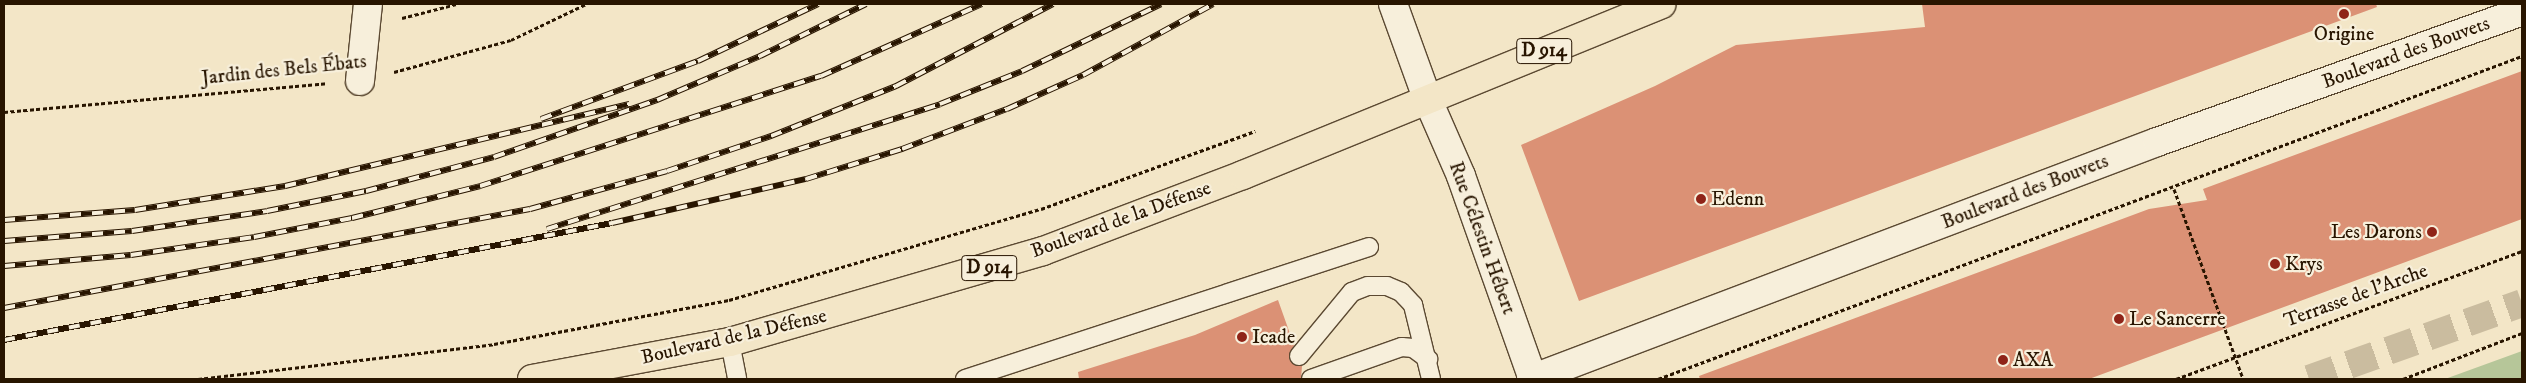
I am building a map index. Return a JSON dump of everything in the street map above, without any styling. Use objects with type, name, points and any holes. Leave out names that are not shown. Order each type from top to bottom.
[{"type":"main road","name":"Rue Célestin Hébert","points":[[1393,4],[1427,98],[1461,176],[1532,379]]},
{"type":"main road","name":"Boulevard de la Défense","points":[[532,379],[730,342],[1043,251],[1243,175],[1427,98],[1661,4]]},
{"type":"main road","name":"Boulevard des Bouvets","points":[[1532,379],[2157,142],[2522,11]]},
{"type":"main road","points":[[360,81],[367,16]]},
{"type":"lane","points":[[965,379],[1368,247]]},
{"type":"lane","points":[[1299,356],[1352,292],[1368,286],[1387,286],[1401,292],[1413,305],[1428,359],[1430,379]]},
{"type":"lane","points":[[730,342],[737,379]]},
{"type":"lane","points":[[1311,379],[1402,347],[1413,348],[1428,359]]},
{"type":"path","name":"Jardin des Bels Ébats","points":[[367,16],[457,4]]},
{"type":"path","name":"Jardin des Bels Ébats","points":[[4,112],[360,81],[511,40],[586,4]]},
{"type":"path","points":[[1658,379],[2174,189],[2522,56]]},
{"type":"path","points":[[198,379],[494,344],[729,300],[1032,212],[1260,130]]},
{"type":"path","points":[[2174,189],[2243,379]]},
{"type":"path","name":"Terrasse de l'Arche","points":[[2176,379],[2522,250]]},
{"type":"path","points":[[2403,379],[2522,333]]},
{"type":"green space","points":[[2522,351],[2522,379],[2445,379]]},
{"type":"building","name":"Edenn","points":[[1922,4],[2376,4],[2377,7],[1579,301],[1521,145],[1655,86],[1736,45],[1925,27]]},
{"type":"building","points":[[2522,71],[2522,219],[2089,379],[1700,379],[1699,376],[2149,209],[2207,200],[2203,189]]},
{"type":"building","name":"Icade","points":[[1278,300],[1294,345],[1289,359],[1302,366],[1301,379],[1079,379],[1078,372],[1195,335]]},
{"type":"tunnel","points":[[2309,379],[2522,303]]},
{"type":"railway","points":[[541,119],[698,61],[818,4]]},
{"type":"railway","points":[[4,241],[132,231],[267,211],[366,191],[494,157],[657,100],[760,56],[866,4]]},
{"type":"railway","points":[[4,266],[131,255],[254,237],[352,218],[480,186],[821,76],[982,4]]},
{"type":"railway","points":[[4,308],[530,209],[667,171],[771,136],[896,86],[1053,4]]},
{"type":"railway","points":[[547,229],[940,104],[1022,71],[1161,4]]},
{"type":"railway","points":[[4,340],[612,223],[806,179],[902,149],[1007,109],[1083,75],[1213,4]]},
{"type":"railway","points":[[4,220],[135,210],[285,186],[629,104]]},
{"type":"place","name":"Origine","points":[[2344,14]]},
{"type":"place","name":"Edenn","points":[[1701,199]]},
{"type":"place","name":"Les Darons","points":[[2432,232]]},
{"type":"place","name":"Krys","points":[[2275,264]]},
{"type":"place","name":"Le Sancerre","points":[[2119,319]]},
{"type":"place","name":"Icade","points":[[1242,337]]},
{"type":"place","name":"AXA","points":[[2003,360]]}]
